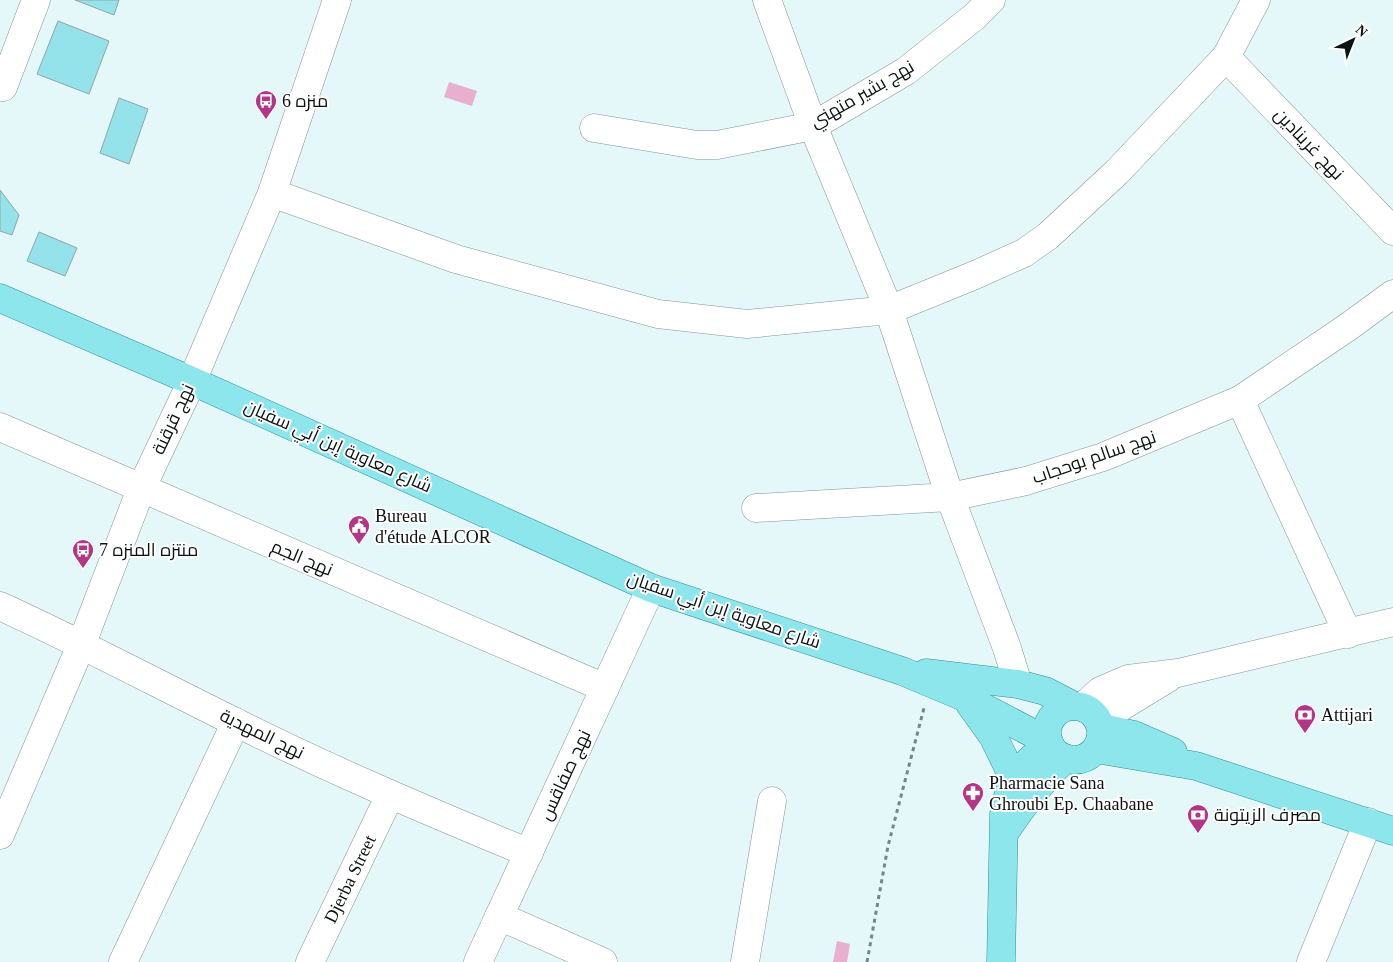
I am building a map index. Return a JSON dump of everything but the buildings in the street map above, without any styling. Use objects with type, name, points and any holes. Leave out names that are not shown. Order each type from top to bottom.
[{"type":"main road","name":"شارع معاوية إبن أبي سفيان","points":[[0,298],[192,380],[651,588],[930,683],[964,698],[1055,748]]},
{"type":"main road","name":"شارع معاوية إبن أبي سفيان","points":[[902,672],[993,679],[1045,691],[1091,723],[1134,735],[1166,748],[1196,766],[1380,827]]},
{"type":"main road","points":[[964,698],[993,736],[1014,779]]},
{"type":"main road","points":[[1066,708],[1091,723],[1079,760],[1055,748],[1047,734],[1052,718],[1066,708]]},
{"type":"main road","points":[[1001,962],[1005,805],[1014,779],[1036,753],[1055,748]]},
{"type":"main road","points":[[1004,833],[1021,807],[1042,781],[1055,748]]},
{"type":"street","points":[[2,86],[36,0]]},
{"type":"street","name":"نهج قرقنة","points":[[0,835],[11,784],[82,643],[140,489],[192,380],[272,193],[337,0]]},
{"type":"street","points":[[767,0],[813,126],[889,310],[950,497],[1007,648],[1018,684]]},
{"type":"street","name":"نهج بشير متهني","points":[[594,128],[697,145],[717,145],[813,126],[906,70],[974,17],[991,0]]},
{"type":"street","points":[[272,193],[456,259],[658,314],[748,324],[889,310],[991,268],[1024,252],[1048,236],[1117,172],[1226,57],[1256,0]]},
{"type":"street","name":"نهج غرينادين","points":[[1226,57],[1393,231]]},
{"type":"street","name":"نهج سالم بوحجاب","points":[[756,508],[950,497],[1026,481],[1103,457],[1240,400],[1393,294]]},
{"type":"street","points":[[1240,400],[1348,634]]},
{"type":"street","name":"نهج الجم","points":[[0,427],[605,688]]},
{"type":"street","name":"نهج صفاقس","points":[[478,962],[651,588]]},
{"type":"street","name":"نهج المهدية","points":[[0,606],[82,643],[236,722],[390,795],[530,853]]},
{"type":"street","points":[[1091,723],[1178,672],[1393,622]]},
{"type":"street","points":[[123,962],[236,722]]},
{"type":"street","name":"Djerba Street","points":[[310,962],[390,795]]},
{"type":"street","points":[[745,962],[772,801]]},
{"type":"street","points":[[1311,962],[1380,827]]},
{"type":"street","points":[[499,916],[603,962]]},
{"type":"path","points":[[867,962],[888,846],[930,683]]},
{"type":"shaded area","points":[[449,82],[477,91],[472,106],[444,97]]},
{"type":"shaded area","points":[[837,941],[850,944],[847,962],[833,962]]},
{"type":"place","name":"منزه 6","points":[[266,120]]},
{"type":"place","name":"Bureau d'étude ALCOR","points":[[359,545]]},
{"type":"place","name":"منتزه المنزه 7","points":[[83,569]]},
{"type":"place","name":"Attijari","points":[[1305,734]]},
{"type":"place","name":"Pharmacie Sana Ghroubi Ep. Chaabane","points":[[973,812]]},
{"type":"place","name":"مصرف الزيتونة","points":[[1198,834]]}]
